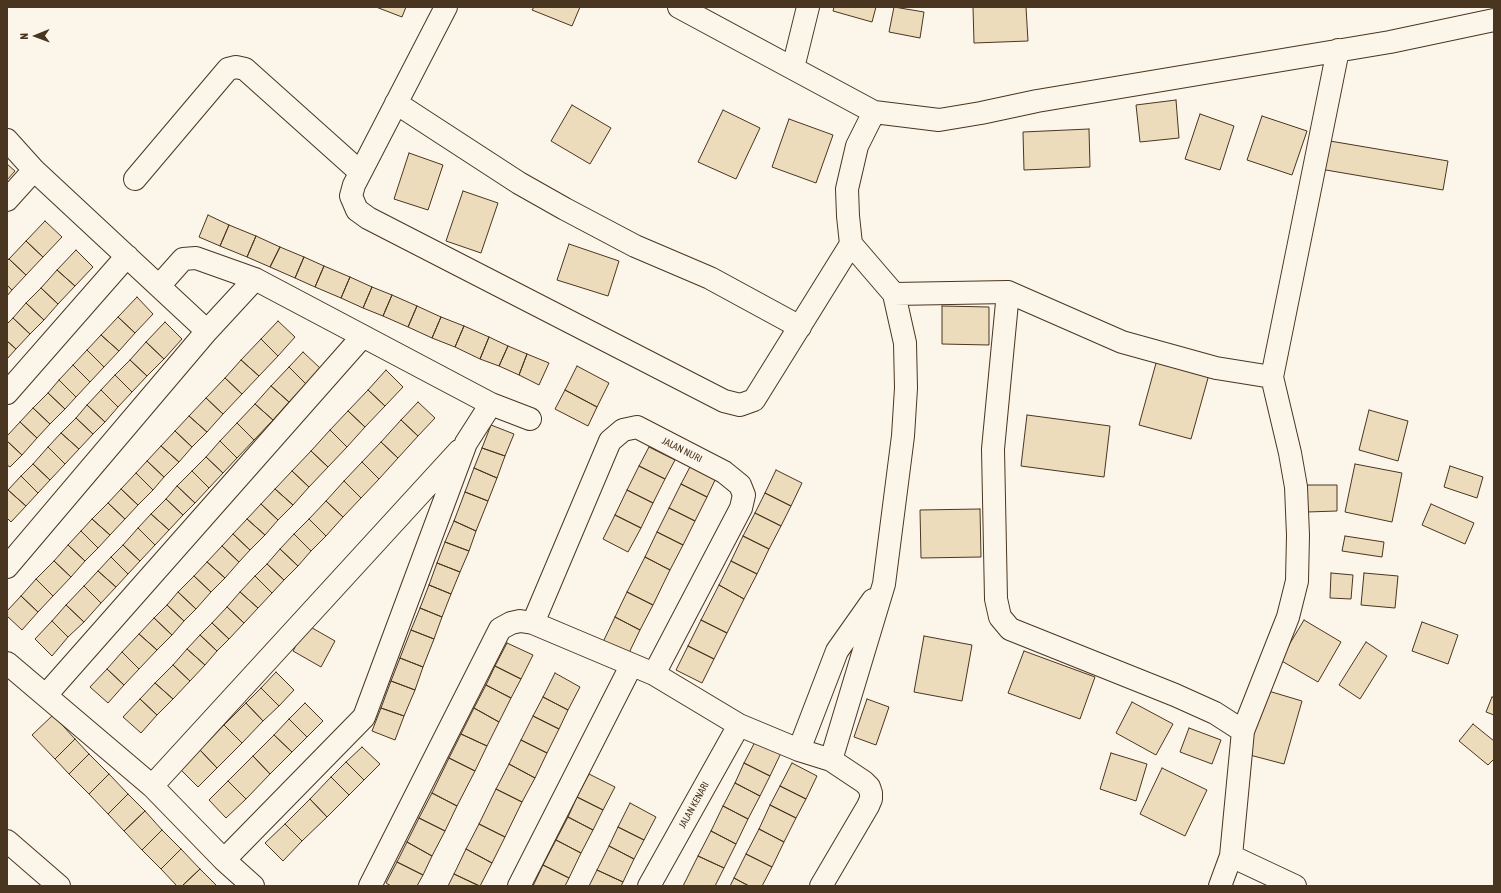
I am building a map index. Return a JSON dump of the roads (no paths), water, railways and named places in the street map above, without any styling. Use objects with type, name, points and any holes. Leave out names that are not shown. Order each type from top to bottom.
[{"type":"street","points":[[446,7],[354,185],[351,196],[356,210],[368,218],[724,401],[740,405],[754,400],[851,244]]},
{"type":"street","points":[[679,7],[874,112],[939,120],[1037,101],[1390,42],[1494,20]]},
{"type":"street","points":[[793,68],[808,7]]},
{"type":"street","points":[[1220,886],[1231,856],[1243,731],[1288,617],[1297,581],[1298,535],[1296,487],[1290,453],[1272,377],[1338,50]]},
{"type":"street","points":[[134,179],[228,69],[236,67],[245,69],[360,172]]},
{"type":"street","points":[[396,103],[519,183],[565,209],[635,246],[710,278],[800,327]]},
{"type":"street","points":[[831,760],[884,584],[903,436],[906,388],[905,343],[894,294],[851,244],[848,216],[847,189],[857,146],[874,112]]},
{"type":"street","points":[[7,140],[34,170],[207,331]]},
{"type":"street","points":[[7,200],[34,170]]},
{"type":"street","points":[[7,393],[127,256]]},
{"type":"street","points":[[159,286],[182,259],[196,258],[254,279],[491,404],[530,419]]},
{"type":"street","points":[[7,567],[207,331],[254,279]]},
{"type":"street","points":[[894,294],[1008,292],[1122,342],[1216,368],[1272,377]]},
{"type":"street","points":[[1008,292],[994,449],[996,599],[1000,617],[1010,629],[1175,695],[1214,713],[1243,731]]},
{"type":"street","points":[[46,695],[362,337]]},
{"type":"street","points":[[152,786],[466,443],[491,404]]},
{"type":"street","name":"JALAN NURI","points":[[533,623],[610,442],[623,430],[637,427],[724,472],[740,485],[744,495],[742,508],[654,674]]},
{"type":"street","points":[[224,860],[364,717],[466,443]]},
{"type":"street","points":[[799,750],[837,651],[884,584]]},
{"type":"street","points":[[370,886],[500,629],[511,623],[520,622],[533,623],[631,666],[654,674],[739,725],[799,750],[831,760],[864,782],[869,787],[871,799],[821,886]]},
{"type":"street","points":[[7,662],[152,786],[224,860],[253,886]]},
{"type":"street","points":[[519,886],[631,666]]},
{"type":"street","name":"JALAN KENARI","points":[[649,886],[739,725]]},
{"type":"street","points":[[7,841],[59,886]]},
{"type":"street","points":[[1231,856],[1295,886]]}]
